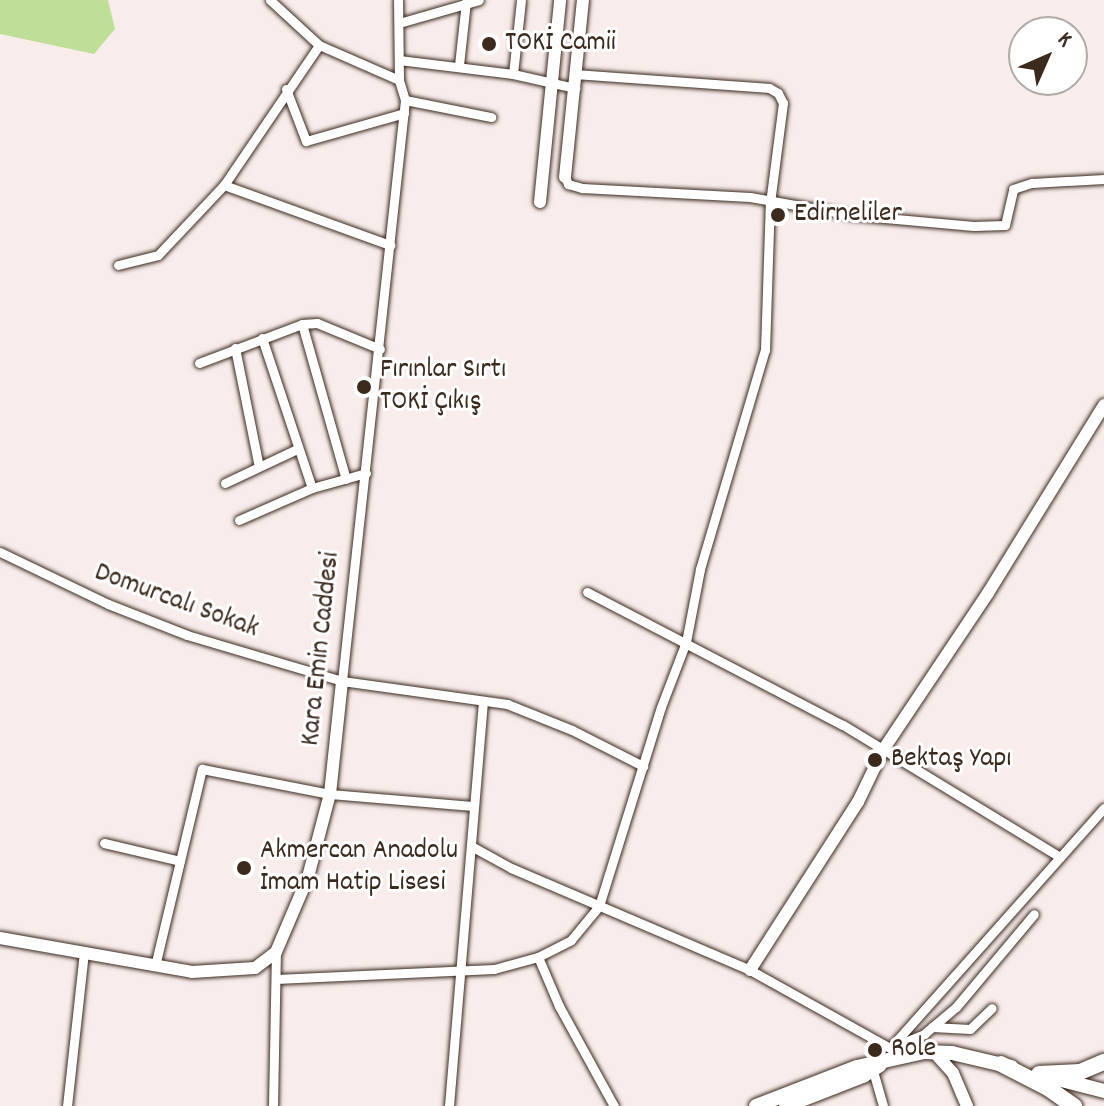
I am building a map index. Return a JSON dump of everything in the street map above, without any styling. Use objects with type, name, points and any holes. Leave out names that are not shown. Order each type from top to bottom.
[{"type":"highway","points":[[1039,1074],[1080,1072],[1104,1062]]},
{"type":"highway","points":[[1001,1064],[1048,1088],[1074,1106]]},
{"type":"main road","points":[[756,1106],[857,1067],[934,1052],[1001,1064],[1104,1091]]},
{"type":"main road","points":[[786,1106],[809,1102],[884,1060]]},
{"type":"street","name":"Kara Emin Caddesi","points":[[276,952],[308,877],[330,794],[404,113],[405,100],[399,80],[398,0]]},
{"type":"street","points":[[399,23],[479,0]]},
{"type":"street","points":[[513,74],[521,0]]},
{"type":"street","points":[[540,202],[560,0]]},
{"type":"street","points":[[583,0],[565,177],[568,184],[582,188],[750,197],[770,203],[974,226],[1005,225],[1008,197],[1013,189],[1032,183],[1104,179]]},
{"type":"street","points":[[274,1],[319,45],[399,80]]},
{"type":"street","points":[[459,65],[466,2]]},
{"type":"street","points":[[118,265],[158,255],[224,185],[286,89],[319,45]]},
{"type":"street","points":[[399,60],[459,65],[575,88]]},
{"type":"street","points":[[276,979],[460,973],[494,969],[538,957],[571,940],[599,906],[686,642],[700,569],[765,350],[770,203],[783,103],[778,93],[769,88],[576,74]]},
{"type":"street","points":[[286,89],[306,141],[404,113]]},
{"type":"street","points":[[405,100],[491,117]]},
{"type":"street","points":[[224,185],[390,245]]},
{"type":"street","points":[[199,363],[302,324],[317,323],[380,349]]},
{"type":"street","points":[[302,324],[346,479]]},
{"type":"street","points":[[262,338],[312,488]]},
{"type":"street","points":[[235,348],[259,467]]},
{"type":"street","points":[[750,970],[858,802],[883,750],[988,593],[1104,405]]},
{"type":"street","points":[[225,483],[297,449]]},
{"type":"street","points":[[239,520],[312,488],[366,473]]},
{"type":"street","name":"Domurcalı Sokak","points":[[0,552],[108,604],[187,635],[342,681],[483,701],[535,713],[643,766]]},
{"type":"street","points":[[587,592],[843,725],[1060,857]]},
{"type":"street","points":[[449,1106],[483,701]]},
{"type":"street","points":[[155,966],[202,769],[330,794],[472,806]]},
{"type":"street","points":[[883,1106],[884,1060],[1104,808]]},
{"type":"street","points":[[104,843],[180,861]]},
{"type":"street","points":[[471,846],[511,868],[750,970],[884,1060]]},
{"type":"street","points":[[884,1060],[932,1027],[977,984],[1034,914]]},
{"type":"street","points":[[0,938],[192,972],[234,972],[255,968],[276,952]]},
{"type":"street","points":[[273,1106],[276,952]]},
{"type":"street","points":[[67,1106],[84,953]]},
{"type":"street","points":[[538,957],[614,1106]]},
{"type":"street","points":[[932,1027],[970,1029],[992,1008]]},
{"type":"street","points":[[934,1052],[953,1073],[967,1106]]},
{"type":"green space","points":[[0,0],[108,0],[115,29],[94,54],[0,34]]},
{"type":"place","name":"TOKİ Camii","points":[[489,44]]},
{"type":"place","name":"Edirneliler","points":[[778,215]]},
{"type":"place","name":"Fırınlar Sırtı TOKİ Çıkış","points":[[364,387]]},
{"type":"place","name":"Bektaş Yapı","points":[[875,760]]},
{"type":"place","name":"Akmercan Anadolu İmam Hatip Lisesi","points":[[244,868]]},
{"type":"place","name":"Role","points":[[875,1050]]}]
